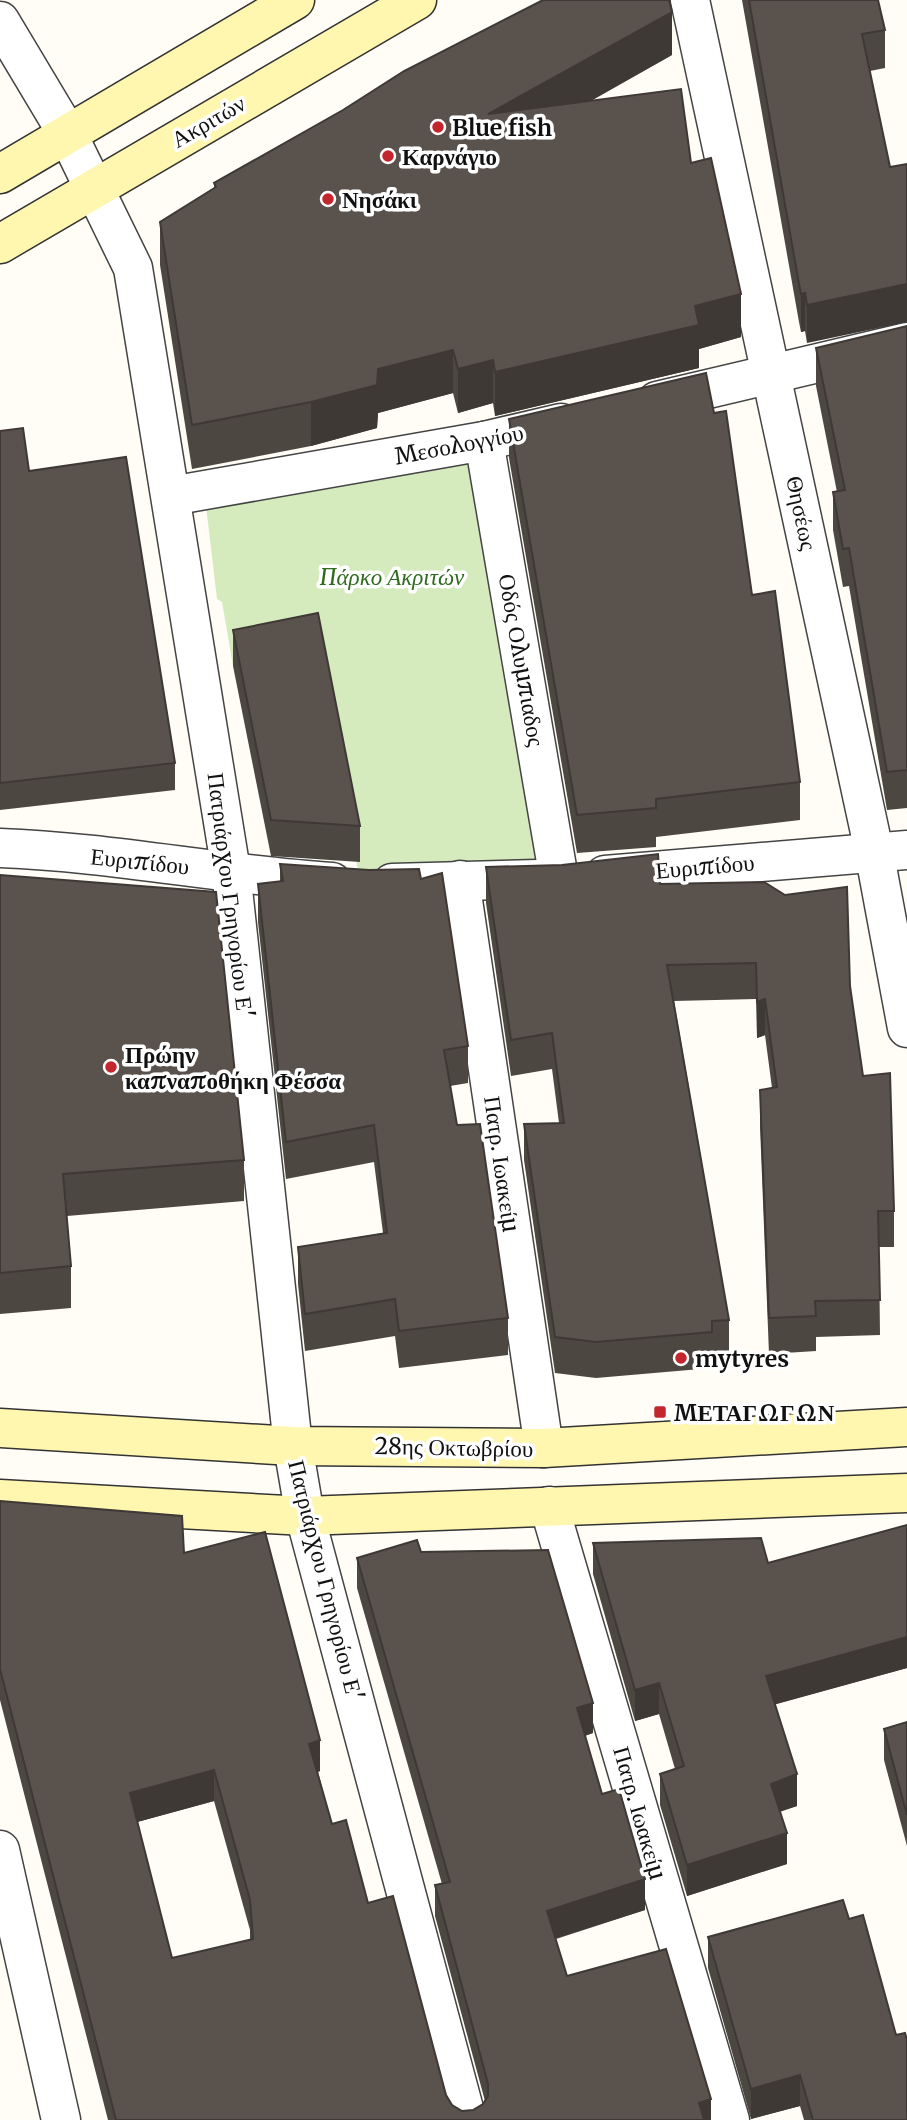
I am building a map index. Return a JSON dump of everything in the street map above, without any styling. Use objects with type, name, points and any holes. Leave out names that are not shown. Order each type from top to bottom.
[{"type":"main road","points":[[0,174],[295,0]]},
{"type":"main road","name":"Ακριτών","points":[[0,244],[417,0]]},
{"type":"main road","name":"28ης Οκτωβρίου","points":[[0,1428],[293,1446],[544,1448],[907,1427]]},
{"type":"main road","points":[[0,1499],[305,1516],[907,1493]]},
{"type":"street","name":"Θησέως","points":[[690,0],[772,374],[890,850],[907,1028]]},
{"type":"street","name":"Πατριάρχου Γρηγορίου Ε'","points":[[0,21],[67,133],[133,268],[231,871],[293,1446],[305,1516],[467,2120]]},
{"type":"street","points":[[628,407],[907,342]]},
{"type":"street","name":"Μεσολογγίου","points":[[171,496],[484,441],[589,416]]},
{"type":"street","name":"Οδός Ολυμπιαδος","points":[[484,441],[559,879]]},
{"type":"street","name":"Ευριπίδου","points":[[0,848],[154,861],[287,879],[364,884],[559,879],[890,850]]},
{"type":"street","name":"Πατρ. Ιωακείμ","points":[[460,880],[544,1448]]},
{"type":"street","name":"Πατρ. Ιωακείμ","points":[[549,1506],[730,2120]]},
{"type":"street","points":[[0,1850],[61,2120]]},
{"type":"green space","name":"Πάρκο Ακριτών","points":[[476,458],[548,871],[359,877],[321,649],[233,666],[222,602],[217,599],[206,506]]},
{"type":"building","points":[[543,0],[669,0],[672,12],[488,114],[681,89],[691,163],[711,158],[741,294],[695,306],[699,325],[495,372],[493,360],[458,369],[453,350],[378,369],[377,385],[311,402],[192,425],[160,222],[216,187],[214,183],[343,110],[404,71]]},
{"type":"building","points":[[749,0],[878,0],[885,30],[862,34],[890,167],[907,164],[907,284],[807,305],[805,293],[801,294],[799,284]]},
{"type":"building","points":[[907,326],[907,770],[887,772],[849,548],[843,549],[833,492],[845,490],[816,348]]},
{"type":"building","points":[[706,373],[714,413],[726,411],[752,595],[775,591],[800,782],[656,799],[656,808],[577,815],[509,419]]},
{"type":"building","points":[[23,428],[29,471],[126,457],[175,763],[0,783],[0,431]]},
{"type":"building","points":[[318,613],[360,826],[271,820],[233,630]]},
{"type":"building","points":[[658,854],[660,884],[764,882],[785,895],[847,887],[850,986],[863,1076],[890,1073],[894,1211],[878,1211],[880,1300],[815,1301],[816,1316],[769,1318],[760,1090],[777,1087],[765,999],[757,1002],[756,963],[667,965],[729,1320],[712,1321],[712,1332],[596,1342],[555,1337],[524,1124],[564,1123],[552,1033],[511,1040],[486,867],[562,865]]},
{"type":"building","points":[[280,864],[369,870],[419,869],[421,879],[442,873],[468,1046],[444,1050],[457,1125],[480,1124],[508,1318],[399,1331],[395,1299],[305,1314],[298,1247],[387,1233],[374,1125],[286,1142],[258,884],[283,881]]},
{"type":"building","name":"Πρώην καπναποθήκη Φέσσα","points":[[0,875],[216,892],[244,1160],[63,1174],[71,1266],[0,1273]]},
{"type":"building","points":[[0,1501],[182,1516],[184,1553],[265,1532],[320,1740],[309,1744],[332,1824],[346,1820],[368,1903],[393,1896],[446,2095],[452,2105],[462,2111],[473,2110],[483,2104],[488,2096],[488,2084],[435,1885],[450,1882],[357,1558],[417,1540],[421,1552],[548,1550],[593,1703],[577,1708],[602,1794],[619,1789],[645,1879],[547,1911],[567,1976],[666,1949],[711,2099],[699,2103],[704,2120],[116,2120],[0,1669]],"holes":[[[214,1770],[250,1900],[253,1939],[172,1958],[130,1793]]]},
{"type":"building","points":[[907,1525],[907,1637],[766,1676],[797,1774],[771,1784],[787,1833],[687,1865],[660,1774],[684,1766],[659,1683],[635,1690],[593,1543],[761,1538],[768,1563]]},
{"type":"building","points":[[907,1722],[907,1815],[884,1729]]},
{"type":"building","points":[[843,1900],[849,1919],[863,1915],[896,2035],[905,2033],[907,2120],[813,2120],[800,2075],[751,2089],[708,1937]]},
{"type":"place","name":"Blue fish","points":[[438,127]]},
{"type":"place","name":"Καρνάγιο","points":[[388,156]]},
{"type":"place","name":"Νησάκι","points":[[328,199]]},
{"type":"place","name":"Πρώην καπναποθήκη Φέσσα","points":[[111,1067]]},
{"type":"place","name":"mytyres","points":[[681,1358]]},
{"type":"place","name":"ΜΕΤΑΓΩΓΩΝ","points":[[660,1412]]}]
